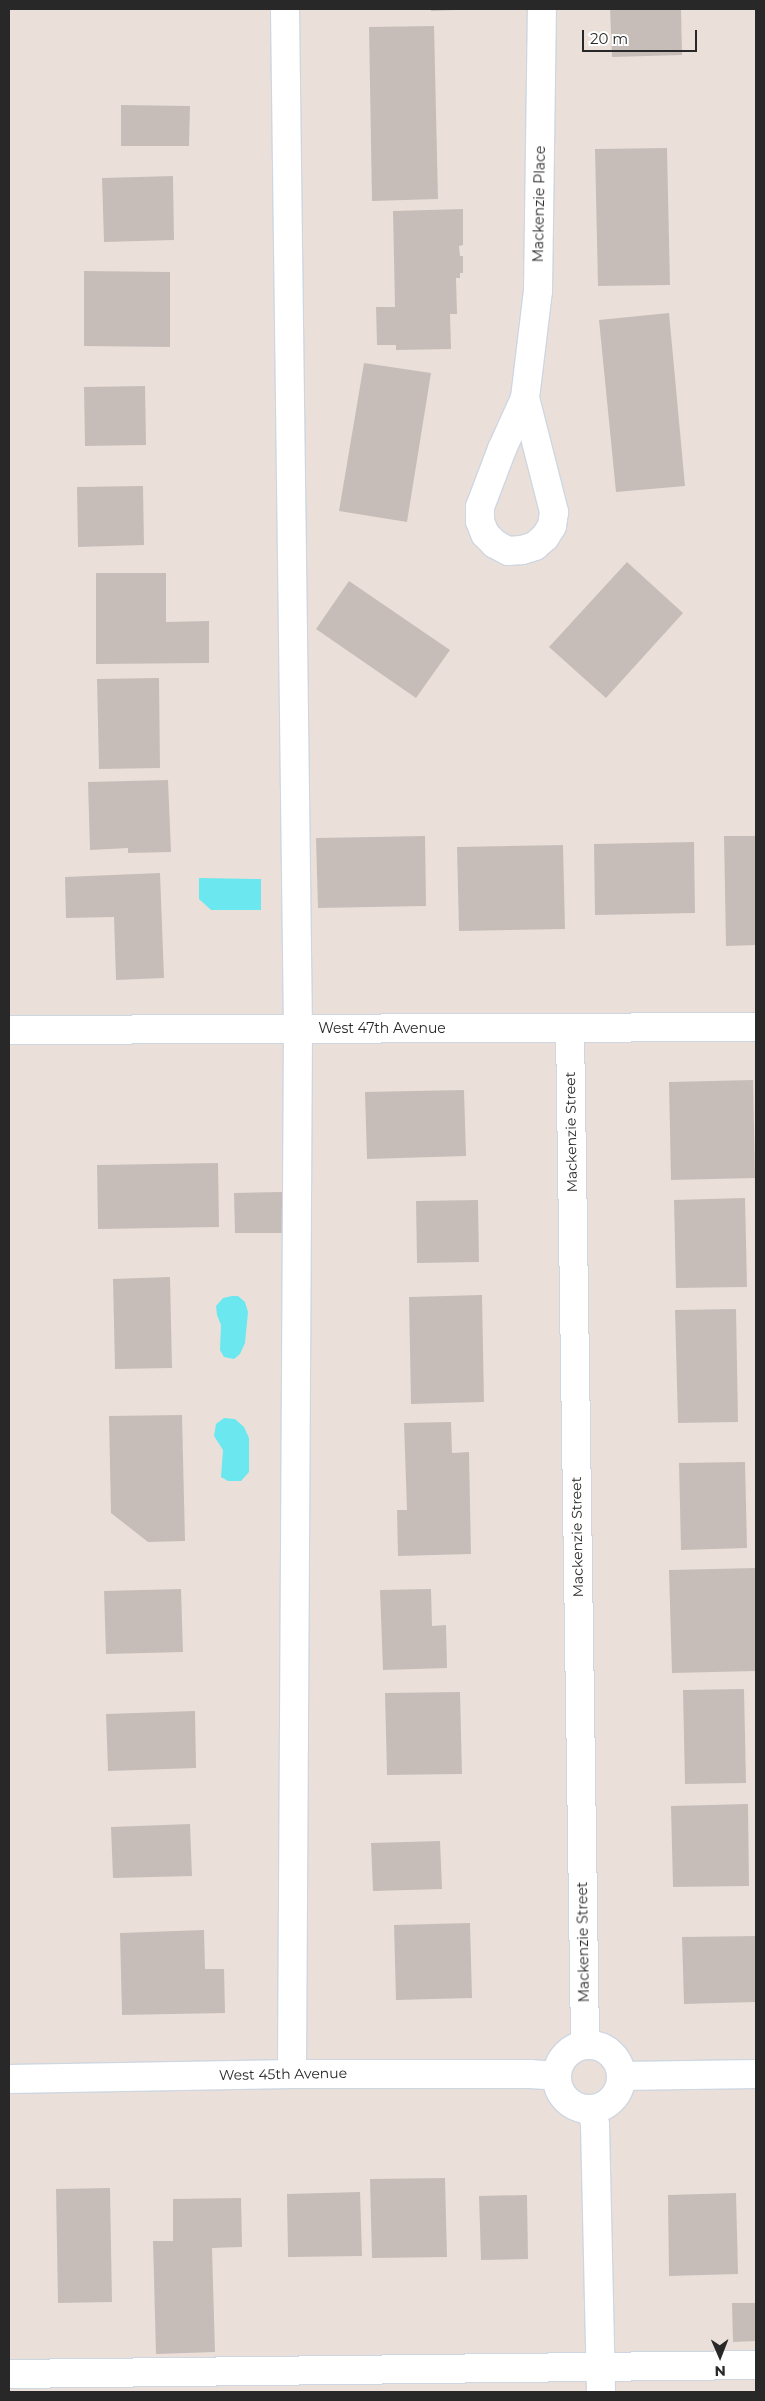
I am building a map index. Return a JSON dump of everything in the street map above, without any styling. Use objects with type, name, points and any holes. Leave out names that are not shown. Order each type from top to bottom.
[{"type":"street","points":[[285,9],[298,1027],[292,2074]]},
{"type":"street","name":"Mackenzie Place","points":[[525,398],[538,291],[542,9]]},
{"type":"street","points":[[525,398],[554,512],[552,526],[545,537],[535,546],[522,550],[508,550],[495,544],[485,534],[480,521],[480,507],[502,449],[525,398]]},
{"type":"street","name":"West 47th Avenue","points":[[9,1030],[298,1027],[570,1029],[756,1027]]},
{"type":"street","name":"Mackenzie Street","points":[[570,1029],[585,2045]]},
{"type":"street","points":[[585,2045],[598,2046],[610,2052],[618,2063],[622,2076],[620,2088],[614,2099],[604,2106],[592,2109],[578,2108],[567,2101],[559,2089],[557,2076],[559,2064],[566,2055],[574,2048],[585,2045]]},
{"type":"street","name":"West 45th Avenue","points":[[9,2079],[292,2074],[530,2074],[557,2076]]},
{"type":"street","points":[[622,2076],[756,2074]]},
{"type":"street","points":[[592,2109],[595,2125],[601,2380]]},
{"type":"street","points":[[9,2374],[601,2380],[756,2365]]},
{"type":"water","points":[[199,878],[261,879],[261,910],[211,910],[199,899]]},
{"type":"water","points":[[238,1296],[245,1302],[248,1312],[245,1343],[240,1354],[234,1359],[224,1357],[220,1350],[221,1325],[216,1306],[223,1298]]},
{"type":"water","points":[[224,1418],[235,1419],[244,1427],[249,1438],[249,1472],[241,1481],[228,1481],[221,1477],[223,1450],[214,1436],[216,1424]]},
{"type":"building","points":[[431,9],[455,9],[456,10],[431,11]]},
{"type":"building","points":[[610,9],[681,9],[682,55],[612,57]]},
{"type":"building","points":[[434,26],[438,199],[372,201],[369,27]]},
{"type":"building","points":[[121,105],[190,106],[189,146],[121,146]]},
{"type":"building","points":[[667,148],[670,285],[598,286],[595,149]]},
{"type":"building","points":[[173,176],[174,240],[104,242],[102,178]]},
{"type":"building","points":[[463,209],[463,245],[459,246],[460,256],[463,256],[463,273],[460,273],[460,278],[456,278],[457,314],[450,314],[451,349],[396,350],[396,345],[377,345],[376,307],[395,307],[393,211]]},
{"type":"building","points":[[84,271],[170,272],[170,347],[84,346]]},
{"type":"building","points":[[669,313],[685,486],[616,492],[599,320]]},
{"type":"building","points":[[364,363],[431,373],[407,522],[339,511]]},
{"type":"building","points":[[145,386],[146,445],[85,446],[84,387]]},
{"type":"building","points":[[143,486],[144,545],[78,547],[77,487]]},
{"type":"building","points":[[627,562],[683,613],[606,698],[549,647]]},
{"type":"building","points":[[96,573],[166,573],[166,622],[209,621],[209,663],[96,664]]},
{"type":"building","points":[[349,581],[450,650],[416,698],[316,629]]},
{"type":"building","points":[[159,678],[160,768],[99,769],[97,679]]},
{"type":"building","points":[[168,780],[171,852],[128,853],[128,848],[90,850],[88,782]]},
{"type":"building","points":[[425,836],[426,906],[318,908],[316,838]]},
{"type":"building","points":[[724,836],[756,836],[756,945],[726,946]]},
{"type":"building","points":[[694,842],[695,913],[595,915],[594,844]]},
{"type":"building","points":[[563,845],[565,929],[459,931],[457,847]]},
{"type":"building","points":[[160,873],[164,978],[116,980],[114,917],[66,918],[65,877]]},
{"type":"building","points":[[753,1080],[755,1178],[671,1180],[669,1082]]},
{"type":"building","points":[[464,1090],[466,1156],[367,1159],[365,1092]]},
{"type":"building","points":[[218,1163],[219,1227],[98,1229],[97,1165]]},
{"type":"building","points":[[283,1192],[283,1233],[235,1233],[234,1193]]},
{"type":"building","points":[[745,1198],[747,1287],[676,1288],[674,1200]]},
{"type":"building","points":[[478,1200],[479,1262],[417,1263],[416,1201]]},
{"type":"building","points":[[170,1277],[172,1368],[115,1369],[113,1279]]},
{"type":"building","points":[[482,1295],[484,1402],[411,1404],[409,1297]]},
{"type":"building","points":[[736,1309],[738,1422],[678,1423],[675,1310]]},
{"type":"building","points":[[182,1415],[185,1541],[148,1542],[111,1513],[109,1416]]},
{"type":"building","points":[[451,1422],[452,1453],[469,1452],[471,1554],[398,1556],[397,1510],[407,1510],[404,1423]]},
{"type":"building","points":[[745,1462],[747,1548],[681,1550],[679,1463]]},
{"type":"building","points":[[756,1568],[756,1671],[672,1673],[669,1570]]},
{"type":"building","points":[[181,1589],[183,1652],[106,1654],[104,1591]]},
{"type":"building","points":[[431,1589],[432,1626],[446,1625],[447,1668],[383,1670],[380,1590]]},
{"type":"building","points":[[744,1689],[746,1783],[685,1784],[683,1690]]},
{"type":"building","points":[[460,1692],[462,1774],[387,1775],[385,1693]]},
{"type":"building","points":[[195,1711],[196,1768],[108,1771],[106,1714]]},
{"type":"building","points":[[748,1804],[749,1886],[673,1887],[671,1806]]},
{"type":"building","points":[[190,1824],[192,1876],[113,1878],[111,1827]]},
{"type":"building","points":[[440,1841],[442,1889],[373,1891],[371,1843]]},
{"type":"building","points":[[470,1923],[472,1998],[396,2000],[394,1925]]},
{"type":"building","points":[[204,1930],[205,1969],[224,1969],[225,2013],[122,2015],[120,1933]]},
{"type":"building","points":[[756,1936],[756,2002],[684,2004],[682,1937]]},
{"type":"building","points":[[445,2178],[447,2257],[372,2258],[370,2179]]},
{"type":"building","points":[[110,2188],[112,2302],[58,2303],[56,2189]]},
{"type":"building","points":[[360,2192],[362,2256],[288,2257],[287,2194]]},
{"type":"building","points":[[736,2193],[738,2274],[669,2276],[668,2195]]},
{"type":"building","points":[[527,2195],[528,2259],[481,2260],[479,2196]]},
{"type":"building","points":[[241,2198],[242,2247],[212,2248],[215,2352],[156,2354],[153,2241],[173,2241],[173,2199]]},
{"type":"building","points":[[732,2303],[756,2303],[756,2341],[733,2342]]}]
